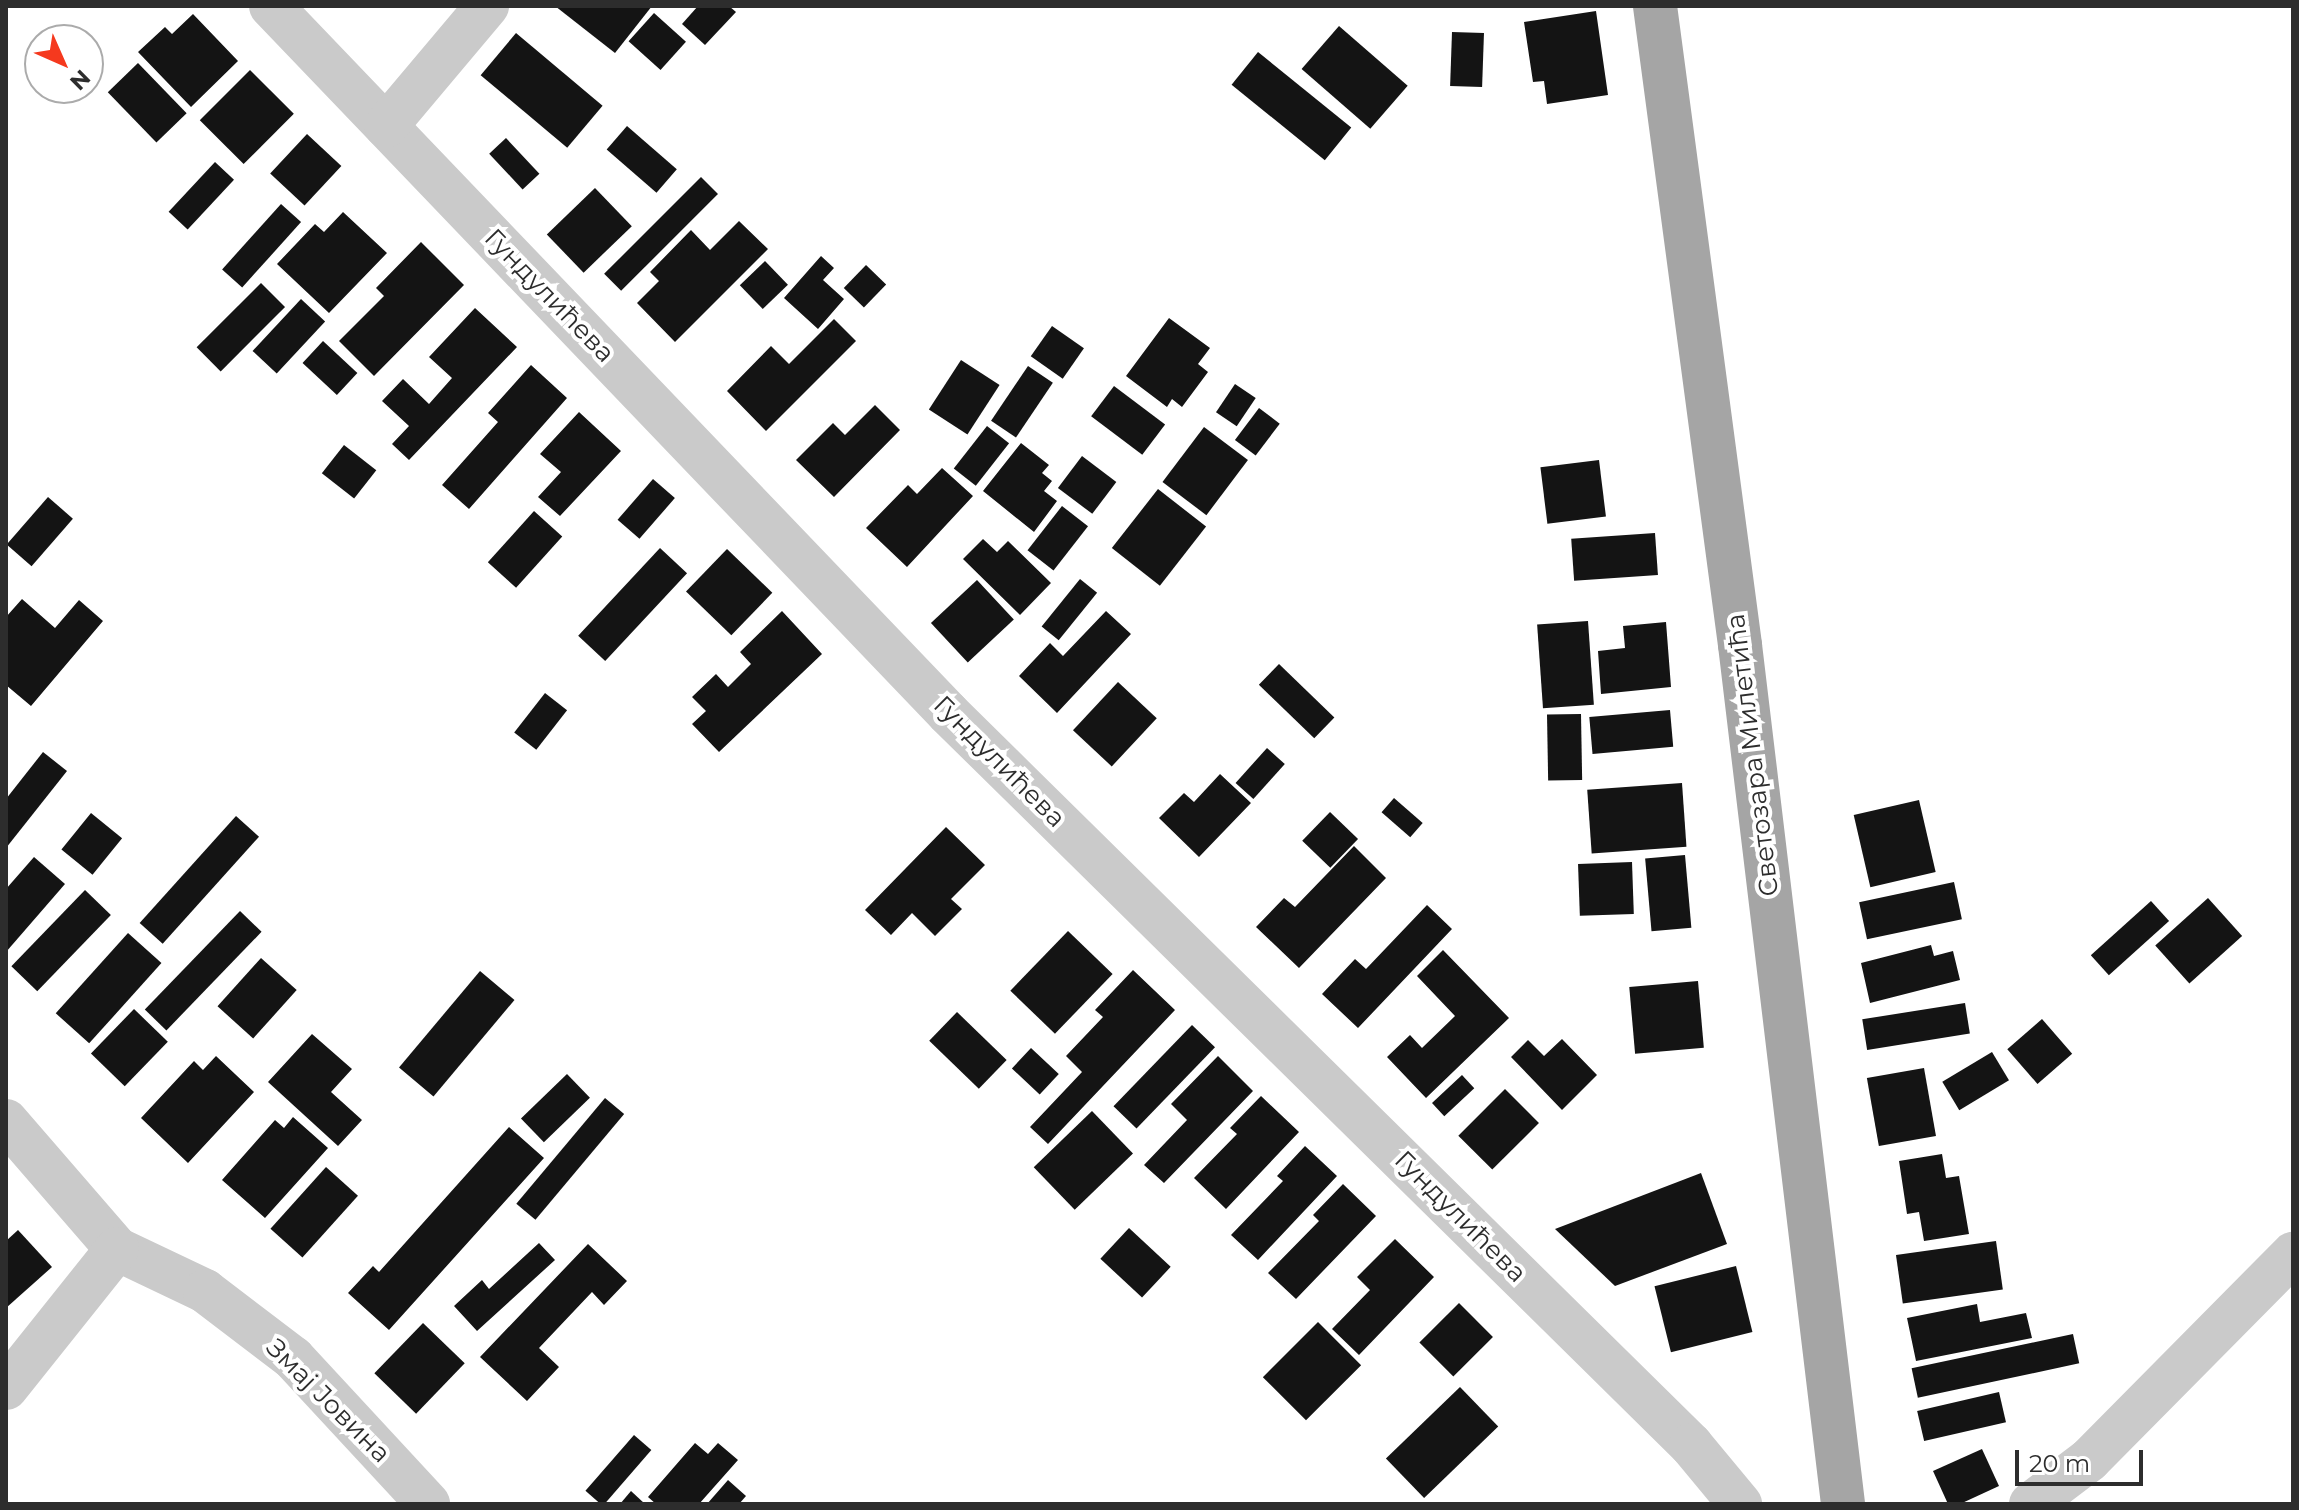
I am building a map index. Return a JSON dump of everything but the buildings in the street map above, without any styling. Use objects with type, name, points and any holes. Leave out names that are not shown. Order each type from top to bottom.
[{"type":"main road","name":"Светозара Милетића","points":[[1655,6],[1740,645],[1843,1504]]},
{"type":"street","name":"Гундулићева","points":[[271,6],[948,713],[1691,1445],[1740,1504]]},
{"type":"street","points":[[386,126],[487,6]]},
{"type":"street","name":"Змај Јовина","points":[[6,1121],[117,1249],[205,1291],[293,1358],[428,1504]]},
{"type":"street","points":[[6,1388],[117,1249]]},
{"type":"street","points":[[2031,1504],[2089,1460],[2293,1254]]}]
